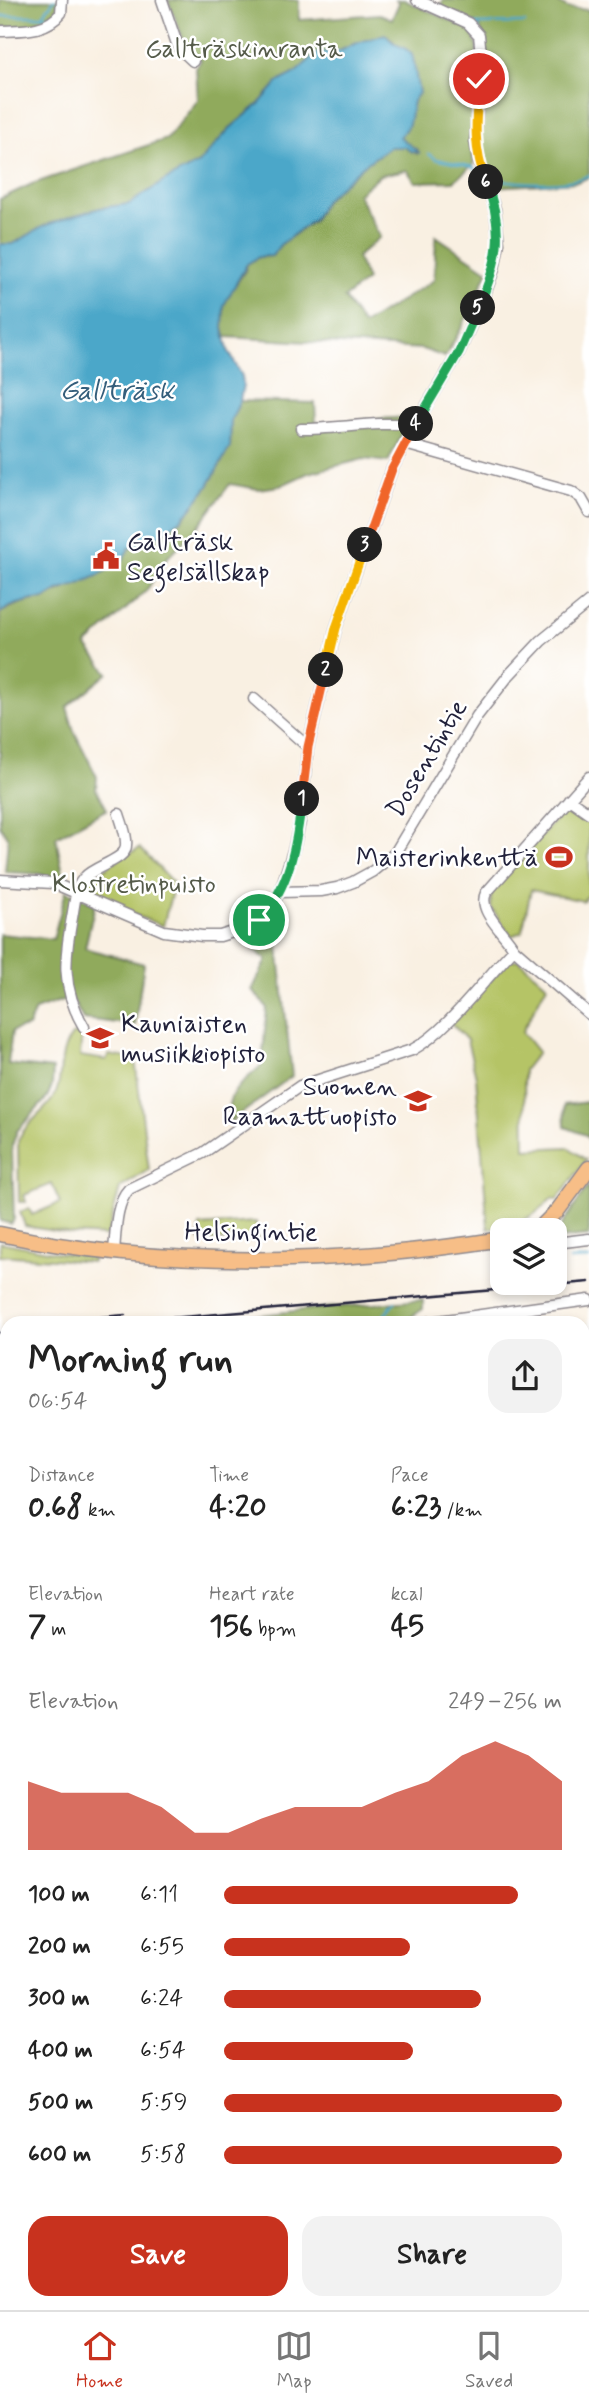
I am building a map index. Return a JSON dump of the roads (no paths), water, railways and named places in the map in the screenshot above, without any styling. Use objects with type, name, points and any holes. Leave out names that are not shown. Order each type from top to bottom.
[{"type":"main road","points":[[551,1218],[589,1168]]},
{"type":"main road","name":"Helsingintie","points":[[0,1234],[70,1247],[114,1251],[200,1257],[270,1258],[365,1254],[490,1240]]},
{"type":"street","points":[[0,31],[48,25],[61,13],[62,0]]},
{"type":"street","points":[[162,0],[178,47],[193,61]]},
{"type":"street","points":[[0,880],[52,883],[170,933],[202,936],[219,936],[249,928],[267,912],[280,892],[300,821],[308,747],[336,628],[392,469],[459,352],[486,291],[499,243],[495,209],[478,159],[475,141],[481,55],[479,35],[468,23],[417,0]]},
{"type":"street","points":[[301,429],[328,429],[390,422],[415,425]]},
{"type":"street","points":[[405,444],[585,495],[589,512]]},
{"type":"street","name":"Dosentintie","points":[[280,892],[321,891],[339,887],[373,871],[395,853],[477,716],[509,675],[541,641],[589,603]]},
{"type":"street","points":[[254,699],[308,747]]},
{"type":"street","points":[[589,777],[486,892],[483,900],[486,910],[514,949],[589,1014]]},
{"type":"street","points":[[569,799],[589,814]]},
{"type":"street","points":[[83,1027],[69,997],[65,971],[67,946],[77,892],[83,878],[120,856],[126,849],[126,839],[118,814]]},
{"type":"street","points":[[114,1251],[120,1205],[124,1194],[130,1189],[203,1153],[300,1086],[422,1045],[514,949]]},
{"type":"street","points":[[567,1242],[589,1240]]},
{"type":"street","points":[[476,1316],[589,1300]]},
{"type":"street","points":[[520,1310],[521,1316]]},
{"type":"water","name":"Gallträsk","points":[[385,34],[395,44],[408,50],[413,57],[419,93],[413,101],[409,124],[400,137],[420,153],[405,147],[390,147],[364,165],[326,199],[313,220],[280,245],[272,256],[259,257],[247,264],[224,305],[223,328],[228,350],[242,376],[243,385],[240,401],[231,420],[230,447],[208,486],[181,520],[152,540],[129,548],[122,561],[77,585],[44,599],[11,606],[0,613],[0,244],[13,244],[44,226],[69,217],[100,208],[129,204],[199,163],[229,129],[259,104],[278,82],[294,74],[317,53],[340,51]]},
{"type":"waterway","points":[[42,16],[54,0]]},
{"type":"waterway","points":[[0,16],[52,16]]},
{"type":"waterway","points":[[479,28],[476,24],[525,23]]},
{"type":"waterway","points":[[480,138],[486,166]]},
{"type":"waterway","points":[[429,154],[436,159],[473,167],[475,170]]},
{"type":"waterway","points":[[487,175],[509,181],[538,183],[580,179],[589,175]]},
{"type":"waterway","points":[[570,1260],[589,1259]]},
{"type":"waterway","points":[[384,1316],[395,1302]]},
{"type":"railway","points":[[194,1316],[589,1282]]},
{"type":"railway","points":[[114,1316],[125,1315]]},
{"type":"place","name":"Gallträsk Segelsällskap","points":[[106,556]]},
{"type":"place","name":"Maisterinkenttä","points":[[559,857]]},
{"type":"place","name":"Kauniaisten musiikkiopisto","points":[[100,1038]]},
{"type":"place","name":"Suomen Raamattuopisto","points":[[418,1101]]},
{"type":"park label","name":"Gallträskinranta","points":[[244,48]]},
{"type":"park label","name":"Klostretinpuisto","points":[[134,883]]}]
